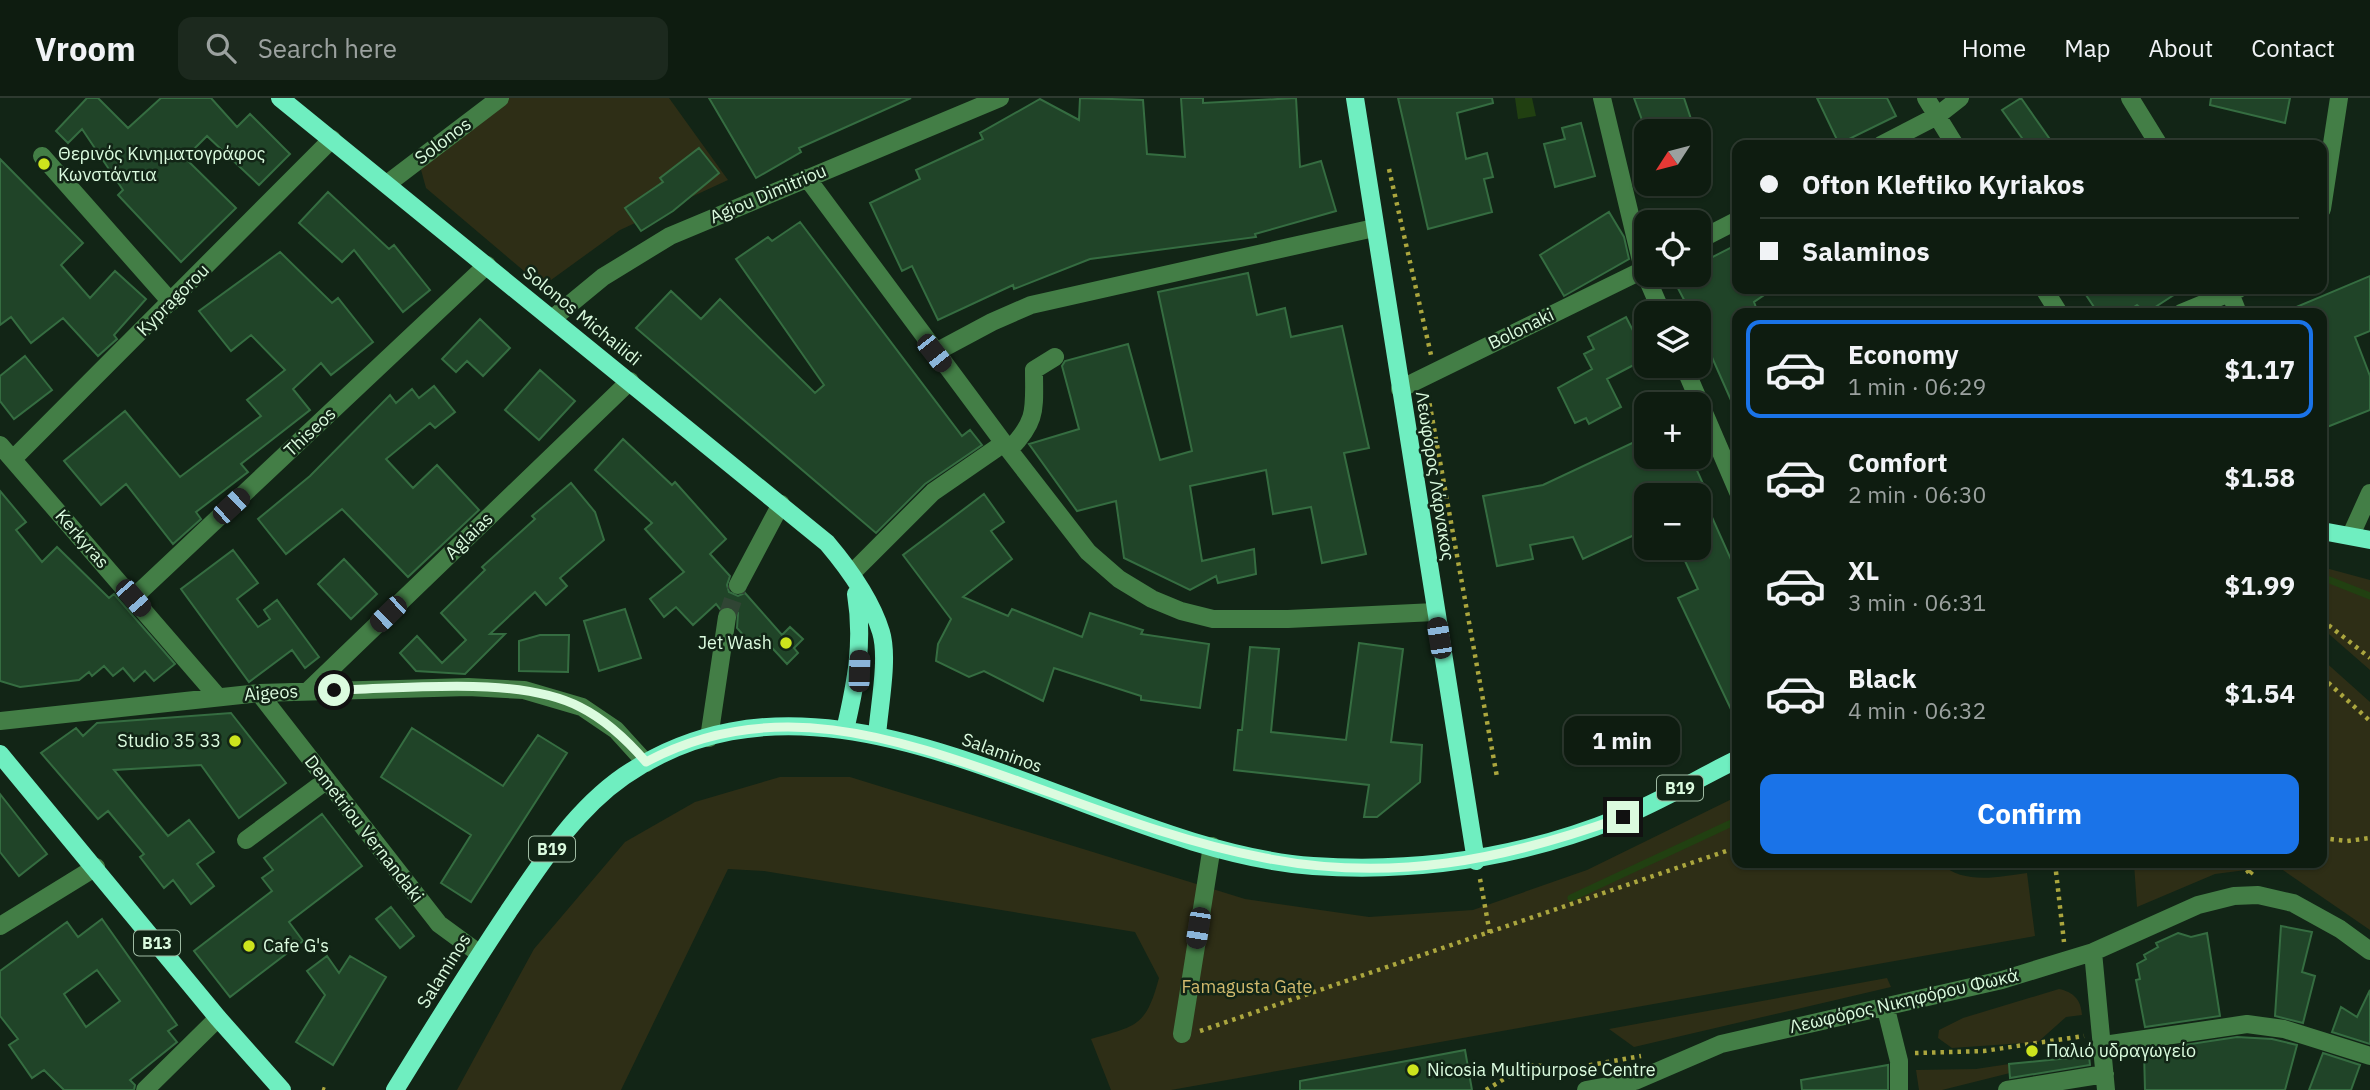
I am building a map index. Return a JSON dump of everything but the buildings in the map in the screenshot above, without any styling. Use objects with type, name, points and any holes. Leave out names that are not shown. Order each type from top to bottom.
[{"type":"main road","name":"Solonos Michailidi","points":[[280,98],[827,543],[852,573],[882,633],[877,736]]},
{"type":"main road","name":"Λεωφόρος Λάρνακος","points":[[1355,98],[1476,861]]},
{"type":"main road","points":[[2327,532],[2370,540]]},
{"type":"main road","points":[[845,730],[859,671],[860,622],[852,573]]},
{"type":"main road","name":"Salaminos","points":[[395,1090],[480,954],[529,881],[576,819],[621,778],[646,762],[665,752],[709,738],[755,728],[793,726],[845,730],[877,736],[920,746],[1111,814],[1212,846],[1310,865],[1384,868],[1476,861],[1555,841],[1623,817],[1732,762]]},
{"type":"main road","name":"B13","points":[[0,754],[218,1018],[282,1090]]},
{"type":"street","name":"Solonos","points":[[387,184],[500,98]]},
{"type":"street","name":"Agiou Dimitriou","points":[[552,319],[603,277],[646,249],[807,177],[1000,98]]},
{"type":"street","points":[[1602,98],[1634,225]]},
{"type":"street","points":[[1926,98],[1952,140]]},
{"type":"street","points":[[1891,140],[1937,116],[1960,98]]},
{"type":"street","points":[[2130,98],[2156,140]]},
{"type":"street","points":[[2327,176],[2339,98]]},
{"type":"street","name":"Kypragorou","points":[[13,459],[332,139]]},
{"type":"street","points":[[42,156],[171,302]]},
{"type":"street","points":[[807,177],[934,353],[1088,552],[1119,579],[1152,599],[1181,611],[1213,619],[1288,620],[1435,611]]},
{"type":"street","points":[[1711,234],[1732,223]]},
{"type":"street","points":[[934,353],[992,321],[1031,305],[1374,228]]},
{"type":"street","name":"Thiseos","points":[[133,598],[487,265]]},
{"type":"street","name":"Bolonaki","points":[[1400,389],[1634,273]]},
{"type":"street","points":[[2193,308],[2228,294]]},
{"type":"street","points":[[852,573],[933,492],[1023,435],[1034,416],[1034,370],[1055,357]]},
{"type":"street","points":[[1689,378],[1732,478]]},
{"type":"street","name":"Aglaias","points":[[308,691],[630,382]]},
{"type":"street","name":"Kerkyras","points":[[0,444],[218,697]]},
{"type":"street","points":[[2351,535],[2370,493]]},
{"type":"street","points":[[738,585],[781,504]]},
{"type":"street","points":[[709,738],[727,617]]},
{"type":"street","name":"Aigeos","points":[[0,721],[259,693],[468,687],[548,695],[582,707],[600,719],[646,762]]},
{"type":"street","name":"Demetriou Vernandaki","points":[[259,693],[439,924],[480,954]]},
{"type":"street","points":[[246,841],[327,780]]},
{"type":"street","points":[[1182,1034],[1212,846]]},
{"type":"street","points":[[0,926],[96,867]]},
{"type":"street","name":"Λεωφόρος Νικηφόρου Φωκά","points":[[1586,1090],[1635,1081],[1721,1044],[1804,1023],[1886,1009],[2002,981],[2093,952],[2198,905],[2234,896],[2258,895],[2306,908],[2370,951]]},
{"type":"street","points":[[2007,1090],[2106,1082],[2093,952]]},
{"type":"street","points":[[1886,1009],[1897,1053],[1899,1090]]},
{"type":"street","points":[[145,1090],[218,1018]]},
{"type":"street","points":[[2104,1045],[2247,1024],[2284,1030],[2370,1056]]},
{"type":"path","points":[[1386,156],[1427,346],[1437,371],[1428,392],[1497,777]]},
{"type":"path","points":[[2327,624],[2370,658]]},
{"type":"path","points":[[2327,681],[2370,720]]},
{"type":"path","points":[[2327,839],[2347,841],[2370,838]]},
{"type":"path","points":[[1182,1034],[1212,1029],[1732,849]]},
{"type":"path","points":[[1476,861],[1490,934]]},
{"type":"path","points":[[2056,868],[2064,944]]},
{"type":"path","points":[[2250,874],[2255,868]]},
{"type":"path","points":[[1897,1053],[1984,1051],[2087,1036]]},
{"type":"path","points":[[1486,1090],[1527,1066],[1574,1068],[1643,1056]]},
{"type":"green space","points":[[509,98],[669,98],[728,180],[620,230],[551,280],[537,282],[426,188],[420,166]]},
{"type":"green space","points":[[2327,568],[2370,580],[2370,670],[2327,632]]},
{"type":"green space","points":[[2327,663],[2370,702],[2370,930],[2280,868],[2327,868]]},
{"type":"green space","name":"Famagusta Gate","points":[[780,777],[850,777],[1245,899],[1369,917],[1473,910],[1587,870],[1732,799],[1732,868],[1947,868],[1959,874],[1981,878],[2027,873],[2035,936],[1171,1090],[1111,1090],[1091,1039],[1119,1031],[1137,1022],[1149,1006],[1159,978],[1135,932],[764,871],[728,869],[621,1090],[457,1090],[534,949],[625,842],[695,802]]},
{"type":"green space","points":[[2134,868],[2262,868],[2215,874],[2137,907]]},
{"type":"green space","points":[[1887,978],[1891,987],[1634,1047],[1609,1029]]},
{"type":"green space","points":[[2059,989],[2075,997],[2082,1015],[2066,1017],[2038,1042],[1952,1048],[1938,1038],[1939,1030],[1963,1018]]},
{"type":"green space","points":[[2009,1064],[2010,1073],[1942,1090],[1919,1090],[1916,1070],[1976,1069]]},
{"type":"shaded area","points":[[1515,98],[1532,98],[1536,116],[1518,119]]},
{"type":"waterway","points":[[2327,579],[2370,596]]},
{"type":"waterway","points":[[1571,898],[1732,823]]},
{"type":"tunnel","points":[[727,617],[738,585]]},
{"type":"place","name":"Θερινός Κινηματογράφος Κωνστάντια","points":[[44,164]]},
{"type":"place","name":"Jet Wash","points":[[786,643]]},
{"type":"place","name":"Studio 35 33","points":[[235,741]]},
{"type":"place","name":"Cafe G's","points":[[249,946]]},
{"type":"place","name":"Παλιό υδραγωγείο","points":[[2032,1051]]},
{"type":"place","name":"Nicosia Multipurpose Centre","points":[[1413,1070]]},
{"type":"route","points":[[334,690],[468,687],[524,690],[548,695],[582,707],[600,719],[616,730],[646,762],[690,743],[755,728],[793,726],[845,730],[920,746],[1181,837],[1265,858],[1310,865],[1384,868],[1476,861],[1555,841],[1623,817]]}]
